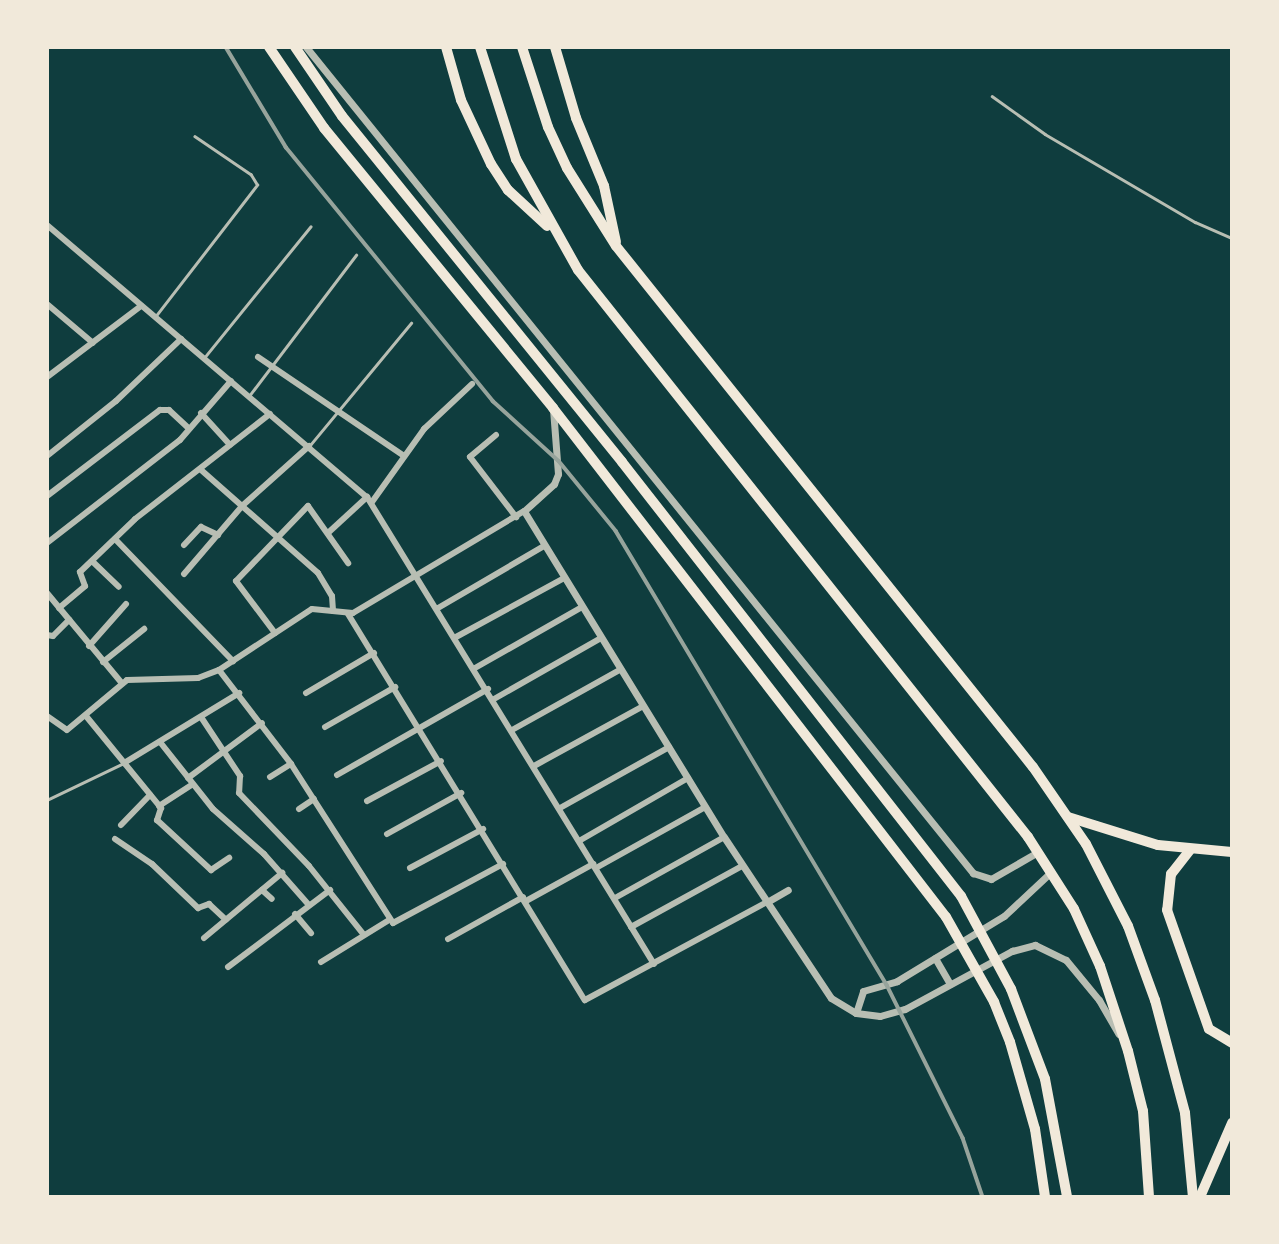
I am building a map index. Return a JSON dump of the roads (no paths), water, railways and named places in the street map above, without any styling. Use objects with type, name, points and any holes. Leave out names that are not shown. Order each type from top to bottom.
[{"type":"main road","points":[[270,47],[348,158],[553,408],[856,796],[953,928],[1010,1042],[1035,1129],[1045,1197]]},
{"type":"main road","points":[[295,47],[342,116],[622,462],[961,896],[1011,989],[1045,1079],[1067,1197]]},
{"type":"main road","points":[[446,47],[461,100],[491,164],[508,190],[552,230]]},
{"type":"main road","points":[[480,47],[503,127],[530,190],[552,230],[605,307],[1038,852],[1051,872],[1092,947],[1128,1051],[1143,1111],[1149,1197]]},
{"type":"main road","points":[[522,47],[548,128],[567,168],[616,246],[1068,817],[1128,926],[1155,1000],[1185,1113],[1192,1197]]},
{"type":"main road","points":[[555,47],[576,118],[604,186],[616,246]]},
{"type":"main road","points":[[1068,817],[1130,838],[1190,850],[1232,852]]},
{"type":"main road","points":[[1190,850],[1171,874],[1167,910],[1209,1029],[1232,1043]]},
{"type":"main road","points":[[1200,1197],[1232,1124]]},
{"type":"street","points":[[306,47],[972,873],[991,879],[1038,852]]},
{"type":"street","points":[[47,225],[370,500],[419,575],[654,964]]},
{"type":"street","points":[[47,304],[93,343]]},
{"type":"street","points":[[47,367],[51,375],[141,306]]},
{"type":"street","points":[[47,456],[116,401],[181,339]]},
{"type":"street","points":[[258,357],[404,456]]},
{"type":"street","points":[[47,543],[180,440],[187,427],[231,381]]},
{"type":"street","points":[[329,532],[370,500],[436,416],[472,384]]},
{"type":"street","points":[[47,716],[67,730],[86,716],[121,682],[198,678],[219,670],[312,608],[348,614],[516,517],[554,484],[558,474],[553,408]]},
{"type":"street","points":[[47,496],[160,410],[169,410],[187,427]]},
{"type":"street","points":[[201,412],[230,445]]},
{"type":"street","points":[[59,608],[85,586],[80,572],[114,539],[270,414]]},
{"type":"street","points":[[496,435],[470,457],[516,517]]},
{"type":"street","points":[[184,573],[242,506],[309,446]]},
{"type":"street","points":[[200,469],[318,573],[331,596],[333,611]]},
{"type":"street","points":[[275,633],[236,581],[311,505],[348,564]]},
{"type":"street","points":[[524,511],[705,807],[825,991],[856,1013],[880,1016],[900,1010],[1023,946],[1046,947],[1080,975],[1128,1051]]},
{"type":"street","points":[[184,544],[201,527],[218,535]]},
{"type":"street","points":[[114,539],[233,661]]},
{"type":"street","points":[[438,608],[544,546]]},
{"type":"street","points":[[92,561],[119,587]]},
{"type":"street","points":[[456,637],[564,578]]},
{"type":"street","points":[[47,593],[121,682]]},
{"type":"street","points":[[89,646],[126,604]]},
{"type":"street","points":[[475,668],[582,607]]},
{"type":"street","points":[[348,614],[461,793],[587,1002],[788,890]]},
{"type":"street","points":[[47,635],[53,636],[69,620]]},
{"type":"street","points":[[103,662],[144,629]]},
{"type":"street","points":[[494,699],[601,638]]},
{"type":"street","points":[[306,692],[374,653]]},
{"type":"street","points":[[512,730],[621,669]]},
{"type":"street","points":[[219,670],[291,764],[388,919],[396,923],[503,864]]},
{"type":"street","points":[[325,727],[395,687]]},
{"type":"street","points":[[337,775],[488,689]]},
{"type":"street","points":[[124,762],[239,693]]},
{"type":"street","points":[[534,766],[643,706]]},
{"type":"street","points":[[86,716],[159,806],[157,820],[211,870],[229,858]]},
{"type":"street","points":[[201,717],[241,779],[239,793],[330,890],[364,935]]},
{"type":"street","points":[[188,778],[262,723]]},
{"type":"street","points":[[160,742],[193,784],[282,873],[308,904]]},
{"type":"street","points":[[560,808],[669,747]]},
{"type":"street","points":[[367,801],[441,761]]},
{"type":"street","points":[[270,777],[291,764]]},
{"type":"street","points":[[579,841],[688,778]]},
{"type":"street","points":[[159,806],[193,784]]},
{"type":"street","points":[[387,834],[461,793]]},
{"type":"street","points":[[121,825],[150,795]]},
{"type":"street","points":[[299,809],[314,799]]},
{"type":"street","points":[[448,939],[595,866],[705,807]]},
{"type":"street","points":[[410,868],[482,828]]},
{"type":"street","points":[[615,898],[724,837]]},
{"type":"street","points":[[114,839],[152,864],[198,908],[209,904],[226,920]]},
{"type":"street","points":[[631,927],[742,866]]},
{"type":"street","points":[[856,1013],[863,991],[897,981],[1004,916],[1051,872]]},
{"type":"street","points":[[204,938],[282,873]]},
{"type":"street","points":[[262,890],[272,899]]},
{"type":"street","points":[[228,967],[330,890]]},
{"type":"street","points":[[295,914],[311,933]]},
{"type":"street","points":[[321,962],[388,919]]},
{"type":"street","points":[[936,958],[950,984]]},
{"type":"lane","points":[[992,96],[1045,134],[1195,222],[1232,238]]},
{"type":"lane","points":[[155,317],[257,185],[251,175],[195,137]]},
{"type":"lane","points":[[204,359],[310,227]]},
{"type":"lane","points":[[250,396],[270,365],[356,255]]},
{"type":"lane","points":[[309,446],[411,323]]},
{"type":"lane","points":[[47,800],[124,762]]},
{"type":"railway","points":[[226,47],[286,147],[493,401],[559,461],[616,531],[887,985],[963,1138],[983,1197]]}]
